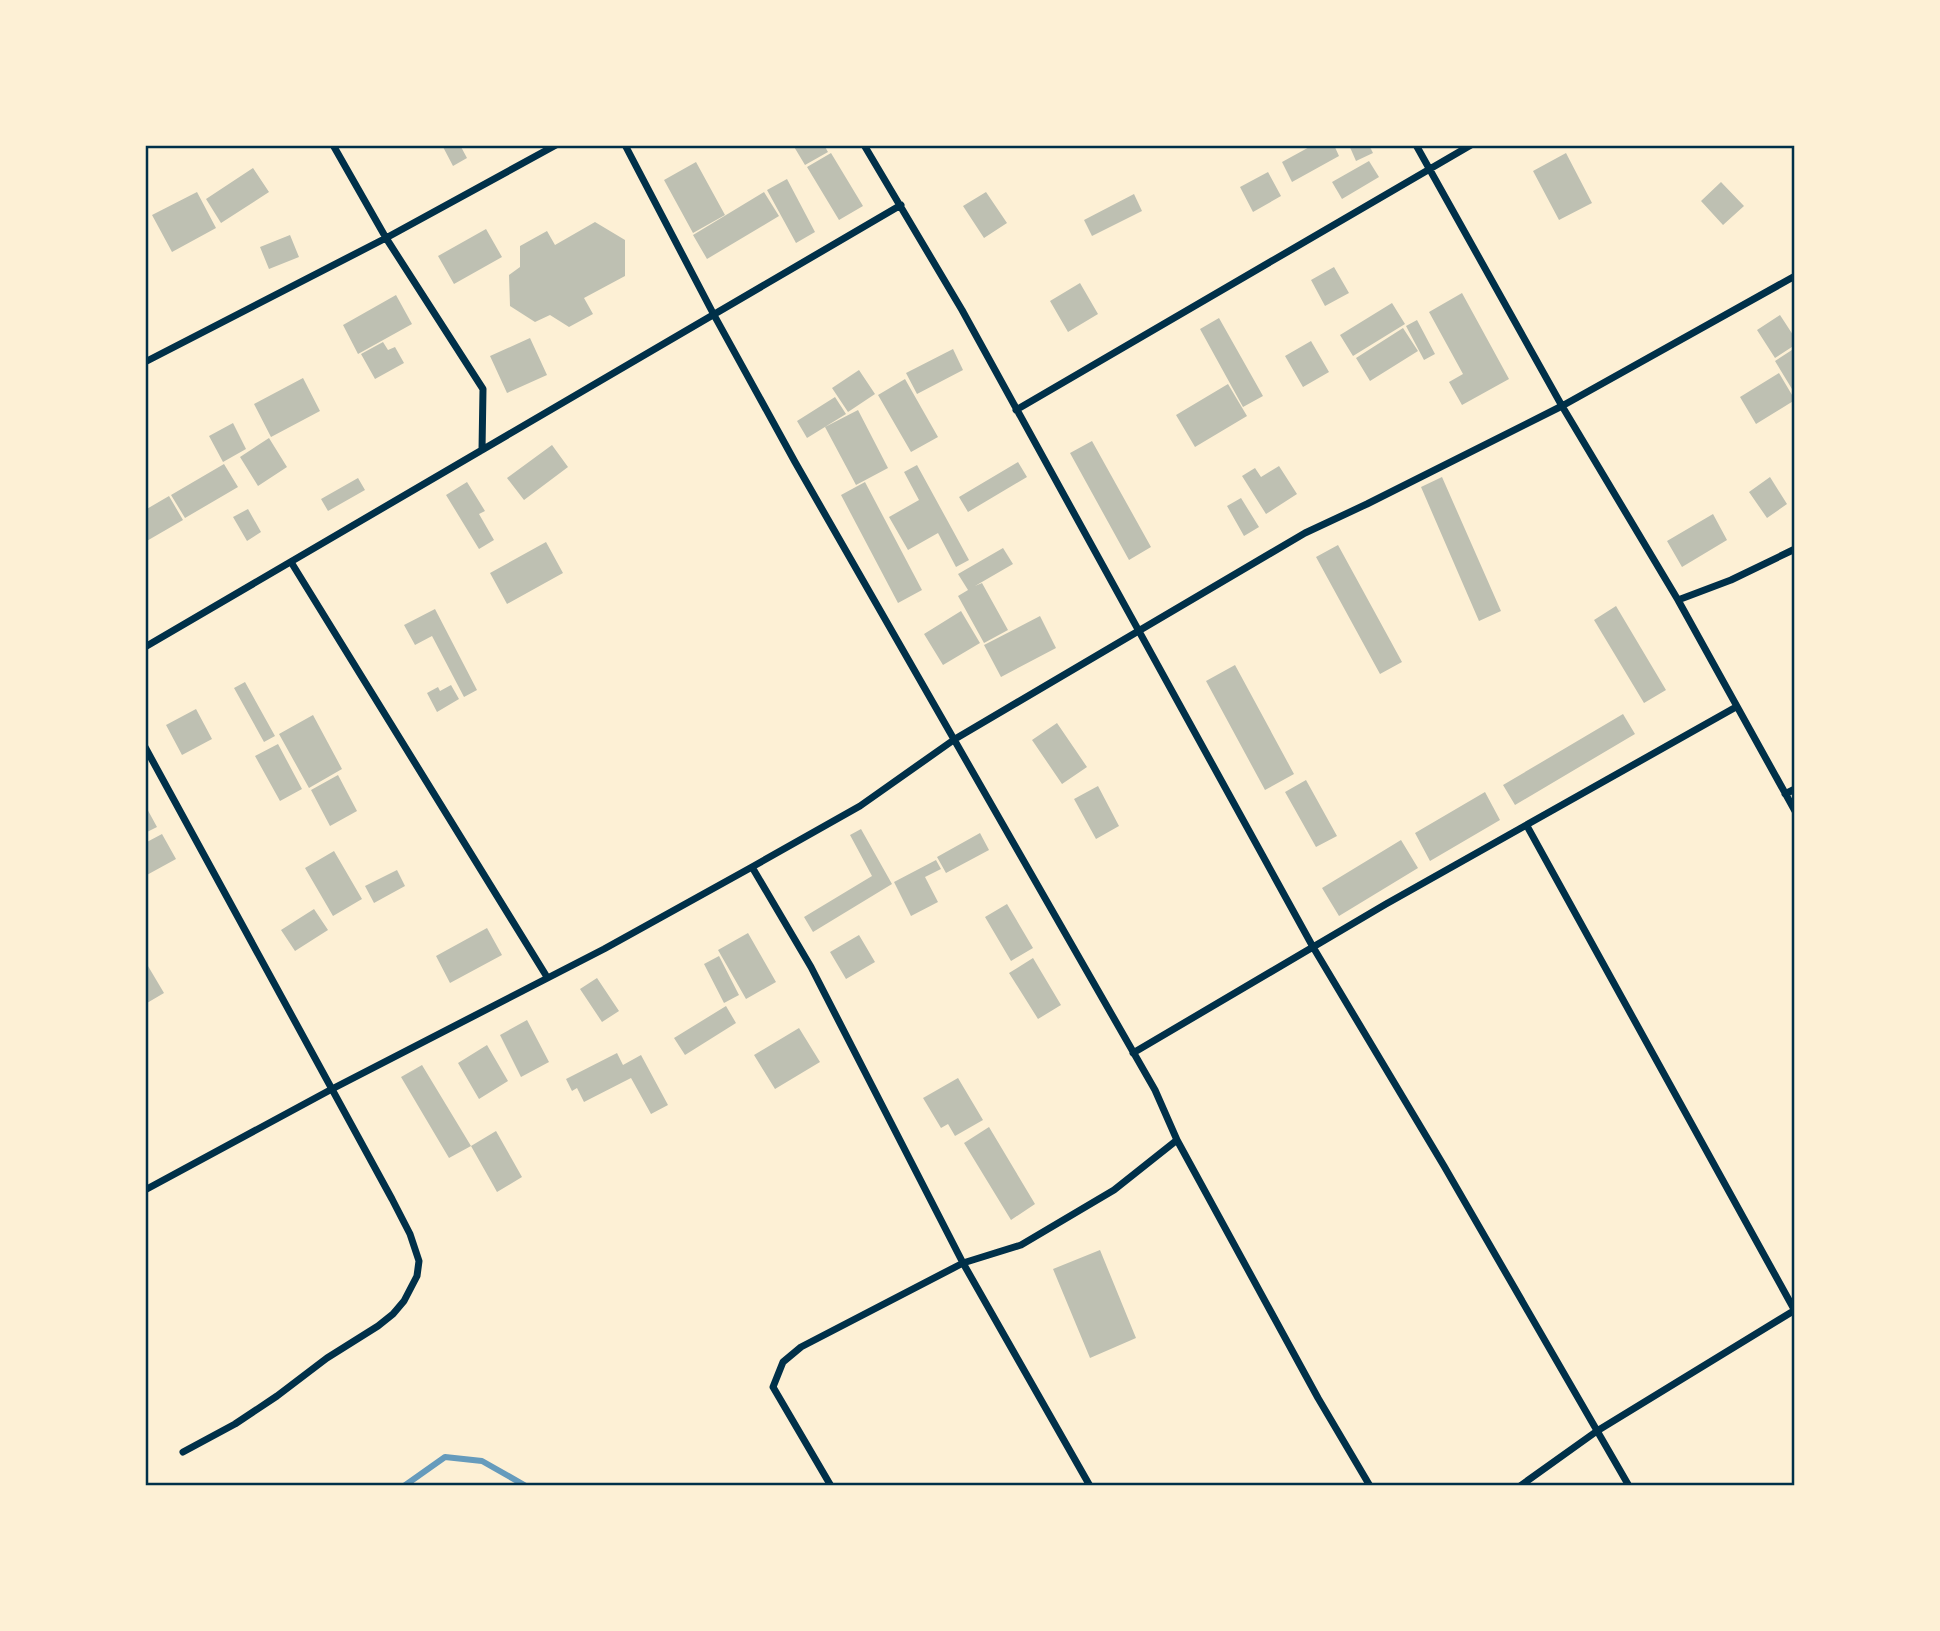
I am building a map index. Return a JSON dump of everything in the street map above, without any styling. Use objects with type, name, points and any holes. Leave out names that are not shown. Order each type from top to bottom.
[{"type":"street","points":[[333,145],[386,238],[483,389],[482,450]]},
{"type":"street","points":[[145,362],[386,238],[556,145]]},
{"type":"street","points":[[625,145],[714,315],[850,559],[1155,1090],[1177,1140],[1318,1398],[1370,1486]]},
{"type":"street","points":[[864,145],[962,310],[1313,947],[1629,1486]]},
{"type":"street","points":[[1416,145],[1562,406],[1678,600],[1795,811]]},
{"type":"street","points":[[1016,410],[1471,145]]},
{"type":"street","points":[[145,647],[901,205]]},
{"type":"street","points":[[145,1191],[752,867],[860,806],[955,739],[1305,533],[1562,406],[1795,275]]},
{"type":"street","points":[[1678,600],[1731,580],[1795,549]]},
{"type":"street","points":[[291,562],[547,977]]},
{"type":"street","points":[[1133,1054],[1313,947],[1736,707]]},
{"type":"street","points":[[145,747],[410,1234],[419,1261],[416,1276],[404,1301],[393,1314],[235,1424],[183,1452]]},
{"type":"street","points":[[1785,794],[1795,789]]},
{"type":"street","points":[[1520,1486],[1597,1431],[1795,1310],[1528,826]]},
{"type":"street","points":[[752,867],[811,967],[963,1263],[1090,1486]]},
{"type":"street","points":[[831,1486],[773,1387],[783,1362],[801,1348],[963,1263],[1021,1245],[1080,1212],[1114,1191],[1177,1140]]},
{"type":"building","points":[[442,145],[460,145],[467,158],[453,166]]},
{"type":"building","points":[[793,145],[824,145],[828,152],[805,165]]},
{"type":"building","points":[[1313,145],[1334,145],[1339,156],[1292,182],[1282,162]]},
{"type":"building","points":[[1349,145],[1369,145],[1373,153],[1356,161]]},
{"type":"building","points":[[831,153],[863,206],[839,220],[807,167]]},
{"type":"building","points":[[1566,153],[1592,203],[1559,220],[1533,171]]},
{"type":"building","points":[[1369,161],[1379,177],[1342,199],[1332,182]]},
{"type":"building","points":[[696,162],[725,215],[693,233],[664,180]]},
{"type":"building","points":[[253,168],[269,192],[221,223],[206,199]]},
{"type":"building","points":[[1268,172],[1281,196],[1253,212],[1240,187]]},
{"type":"building","points":[[787,179],[815,232],[796,243],[767,190]]},
{"type":"building","points":[[1721,182],[1744,206],[1723,225],[1701,201]]},
{"type":"building","points":[[197,192],[216,228],[172,252],[152,215]]},
{"type":"building","points":[[764,192],[779,216],[707,259],[693,235]]},
{"type":"building","points":[[986,192],[1007,223],[984,238],[963,206]]},
{"type":"building","points":[[1134,194],[1142,211],[1092,236],[1084,220]]},
{"type":"building","points":[[595,222],[625,240],[625,276],[584,298],[593,314],[569,327],[550,315],[535,322],[510,306],[509,275],[520,267],[520,246],[547,231],[555,245]]},
{"type":"building","points":[[486,229],[502,257],[454,284],[438,256]]},
{"type":"building","points":[[290,235],[299,257],[269,269],[260,247]]},
{"type":"building","points":[[1334,267],[1349,293],[1325,306],[1311,280]]},
{"type":"building","points":[[1080,283],[1098,314],[1068,332],[1050,301]]},
{"type":"building","points":[[1462,293],[1509,379],[1462,405],[1449,382],[1463,374],[1429,312]]},
{"type":"building","points":[[396,295],[412,324],[358,354],[343,325]]},
{"type":"building","points":[[1392,303],[1405,324],[1353,356],[1340,335]]},
{"type":"building","points":[[1780,315],[1795,338],[1795,345],[1775,358],[1757,330]]},
{"type":"building","points":[[1219,318],[1263,396],[1243,407],[1200,329]]},
{"type":"building","points":[[1417,320],[1435,354],[1424,360],[1406,326]]},
{"type":"building","points":[[1403,328],[1418,351],[1370,381],[1356,358]]},
{"type":"building","points":[[530,338],[547,375],[507,393],[490,356]]},
{"type":"building","points":[[1311,341],[1329,372],[1303,387],[1285,356]]},
{"type":"building","points":[[383,342],[388,350],[395,347],[404,363],[375,379],[361,354]]},
{"type":"building","points":[[1795,348],[1795,394],[1775,361]]},
{"type":"building","points":[[953,349],[963,370],[917,394],[906,373]]},
{"type":"building","points":[[859,370],[875,394],[848,412],[832,388]]},
{"type":"building","points":[[1779,373],[1795,400],[1756,424],[1740,397]]},
{"type":"building","points":[[303,378],[320,411],[271,437],[254,404]]},
{"type":"building","points":[[905,379],[938,437],[911,452],[878,395]]},
{"type":"building","points":[[1228,384],[1247,416],[1195,447],[1176,415]]},
{"type":"building","points":[[835,397],[846,414],[807,438],[797,421]]},
{"type":"building","points":[[858,410],[888,468],[856,485],[825,427]]},
{"type":"building","points":[[233,423],[246,449],[223,462],[209,436]]},
{"type":"building","points":[[269,438],[287,467],[258,486],[240,457]]},
{"type":"building","points":[[1092,441],[1151,547],[1129,560],[1070,453]]},
{"type":"building","points":[[552,445],[568,467],[524,500],[507,478]]},
{"type":"building","points":[[1018,462],[1027,477],[968,512],[959,497]]},
{"type":"building","points":[[224,464],[238,487],[185,518],[171,495]]},
{"type":"building","points":[[917,465],[969,560],[956,567],[938,533],[908,550],[889,517],[919,500],[904,472]]},
{"type":"building","points":[[1279,466],[1297,494],[1266,514],[1242,476],[1255,468],[1261,477]]},
{"type":"building","points":[[1442,477],[1501,611],[1479,621],[1421,487]]},
{"type":"building","points":[[1770,477],[1787,504],[1767,518],[1749,492]]},
{"type":"building","points":[[358,478],[365,490],[328,511],[321,499]]},
{"type":"building","points":[[467,482],[485,511],[479,514],[494,540],[479,549],[446,495]]},
{"type":"building","points":[[865,482],[922,590],[898,603],[841,495]]},
{"type":"building","points":[[169,496],[183,520],[145,542],[145,510]]},
{"type":"building","points":[[1241,498],[1259,527],[1244,536],[1227,506]]},
{"type":"building","points":[[248,509],[261,532],[247,541],[233,517]]},
{"type":"building","points":[[1713,514],[1727,540],[1682,567],[1667,541]]},
{"type":"building","points":[[546,542],[563,573],[507,604],[490,573]]},
{"type":"building","points":[[1338,545],[1402,662],[1380,674],[1316,557]]},
{"type":"building","points":[[1003,548],[1013,564],[975,586],[982,583],[1008,630],[984,643],[958,596],[968,590],[958,574]]},
{"type":"building","points":[[1616,606],[1666,690],[1644,703],[1594,620]]},
{"type":"building","points":[[435,609],[477,690],[464,697],[432,636],[415,645],[404,625]]},
{"type":"building","points":[[961,611],[980,643],[943,665],[924,634]]},
{"type":"building","points":[[1040,616],[1056,648],[1001,677],[984,645]]},
{"type":"building","points":[[1235,665],[1294,774],[1265,790],[1206,681]]},
{"type":"building","points":[[245,682],[275,736],[264,742],[234,688]]},
{"type":"building","points":[[451,685],[459,699],[437,712],[427,693],[438,687],[440,691]]},
{"type":"building","points":[[196,709],[212,739],[182,755],[166,725]]},
{"type":"building","points":[[1623,714],[1635,734],[1515,805],[1503,785]]},
{"type":"building","points":[[313,715],[342,769],[309,788],[279,734]]},
{"type":"building","points":[[1057,723],[1087,767],[1062,784],[1032,740]]},
{"type":"building","points":[[278,744],[302,789],[280,801],[255,756]]},
{"type":"building","points":[[338,775],[357,811],[330,826],[311,790]]},
{"type":"building","points":[[1306,780],[1337,836],[1316,847],[1285,792]]},
{"type":"building","points":[[1098,786],[1119,826],[1096,839],[1074,799]]},
{"type":"building","points":[[1485,792],[1500,820],[1430,861],[1415,833]]},
{"type":"building","points":[[145,805],[157,827],[145,833]]},
{"type":"building","points":[[861,829],[892,884],[813,932],[804,917],[872,876],[850,835]]},
{"type":"building","points":[[980,833],[989,850],[946,873],[937,857]]},
{"type":"building","points":[[162,834],[176,859],[145,876],[145,843]]},
{"type":"building","points":[[1401,840],[1418,868],[1339,916],[1322,888]]},
{"type":"building","points":[[334,851],[362,899],[333,916],[305,868]]},
{"type":"building","points":[[936,860],[941,869],[925,877],[938,902],[911,916],[894,882]]},
{"type":"building","points":[[397,870],[405,886],[374,903],[365,886]]},
{"type":"building","points":[[1007,904],[1033,948],[1011,961],[985,917]]},
{"type":"building","points":[[314,909],[328,930],[295,951],[281,930]]},
{"type":"building","points":[[487,928],[502,955],[450,983],[436,956]]},
{"type":"building","points":[[748,933],[776,982],[746,999],[718,950]]},
{"type":"building","points":[[859,935],[875,962],[846,979],[830,952]]},
{"type":"building","points":[[719,956],[739,995],[724,1003],[704,964]]},
{"type":"building","points":[[1033,958],[1061,1005],[1038,1019],[1009,973]]},
{"type":"building","points":[[145,961],[164,993],[147,1003],[145,999]]},
{"type":"building","points":[[597,978],[619,1011],[602,1022],[580,989]]},
{"type":"building","points":[[726,1006],[736,1023],[685,1055],[674,1038]]},
{"type":"building","points":[[527,1020],[549,1062],[521,1077],[500,1035]]},
{"type":"building","points":[[799,1028],[820,1062],[775,1089],[754,1055]]},
{"type":"building","points":[[487,1045],[508,1081],[479,1099],[458,1063]]},
{"type":"building","points":[[617,1053],[623,1065],[641,1055],[668,1105],[651,1114],[631,1078],[584,1102],[577,1088],[572,1091],[566,1079]]},
{"type":"building","points":[[422,1065],[471,1146],[449,1158],[401,1077]]},
{"type":"building","points":[[958,1078],[983,1120],[955,1136],[948,1124],[941,1128],[923,1098]]},
{"type":"building","points":[[989,1127],[1035,1204],[1011,1220],[964,1143]]},
{"type":"building","points":[[496,1131],[522,1177],[497,1192],[471,1146]]},
{"type":"building","points":[[1100,1250],[1136,1338],[1090,1358],[1053,1269]]},
{"type":"waterway","points":[[404,1486],[445,1457],[482,1461],[526,1486]]}]
